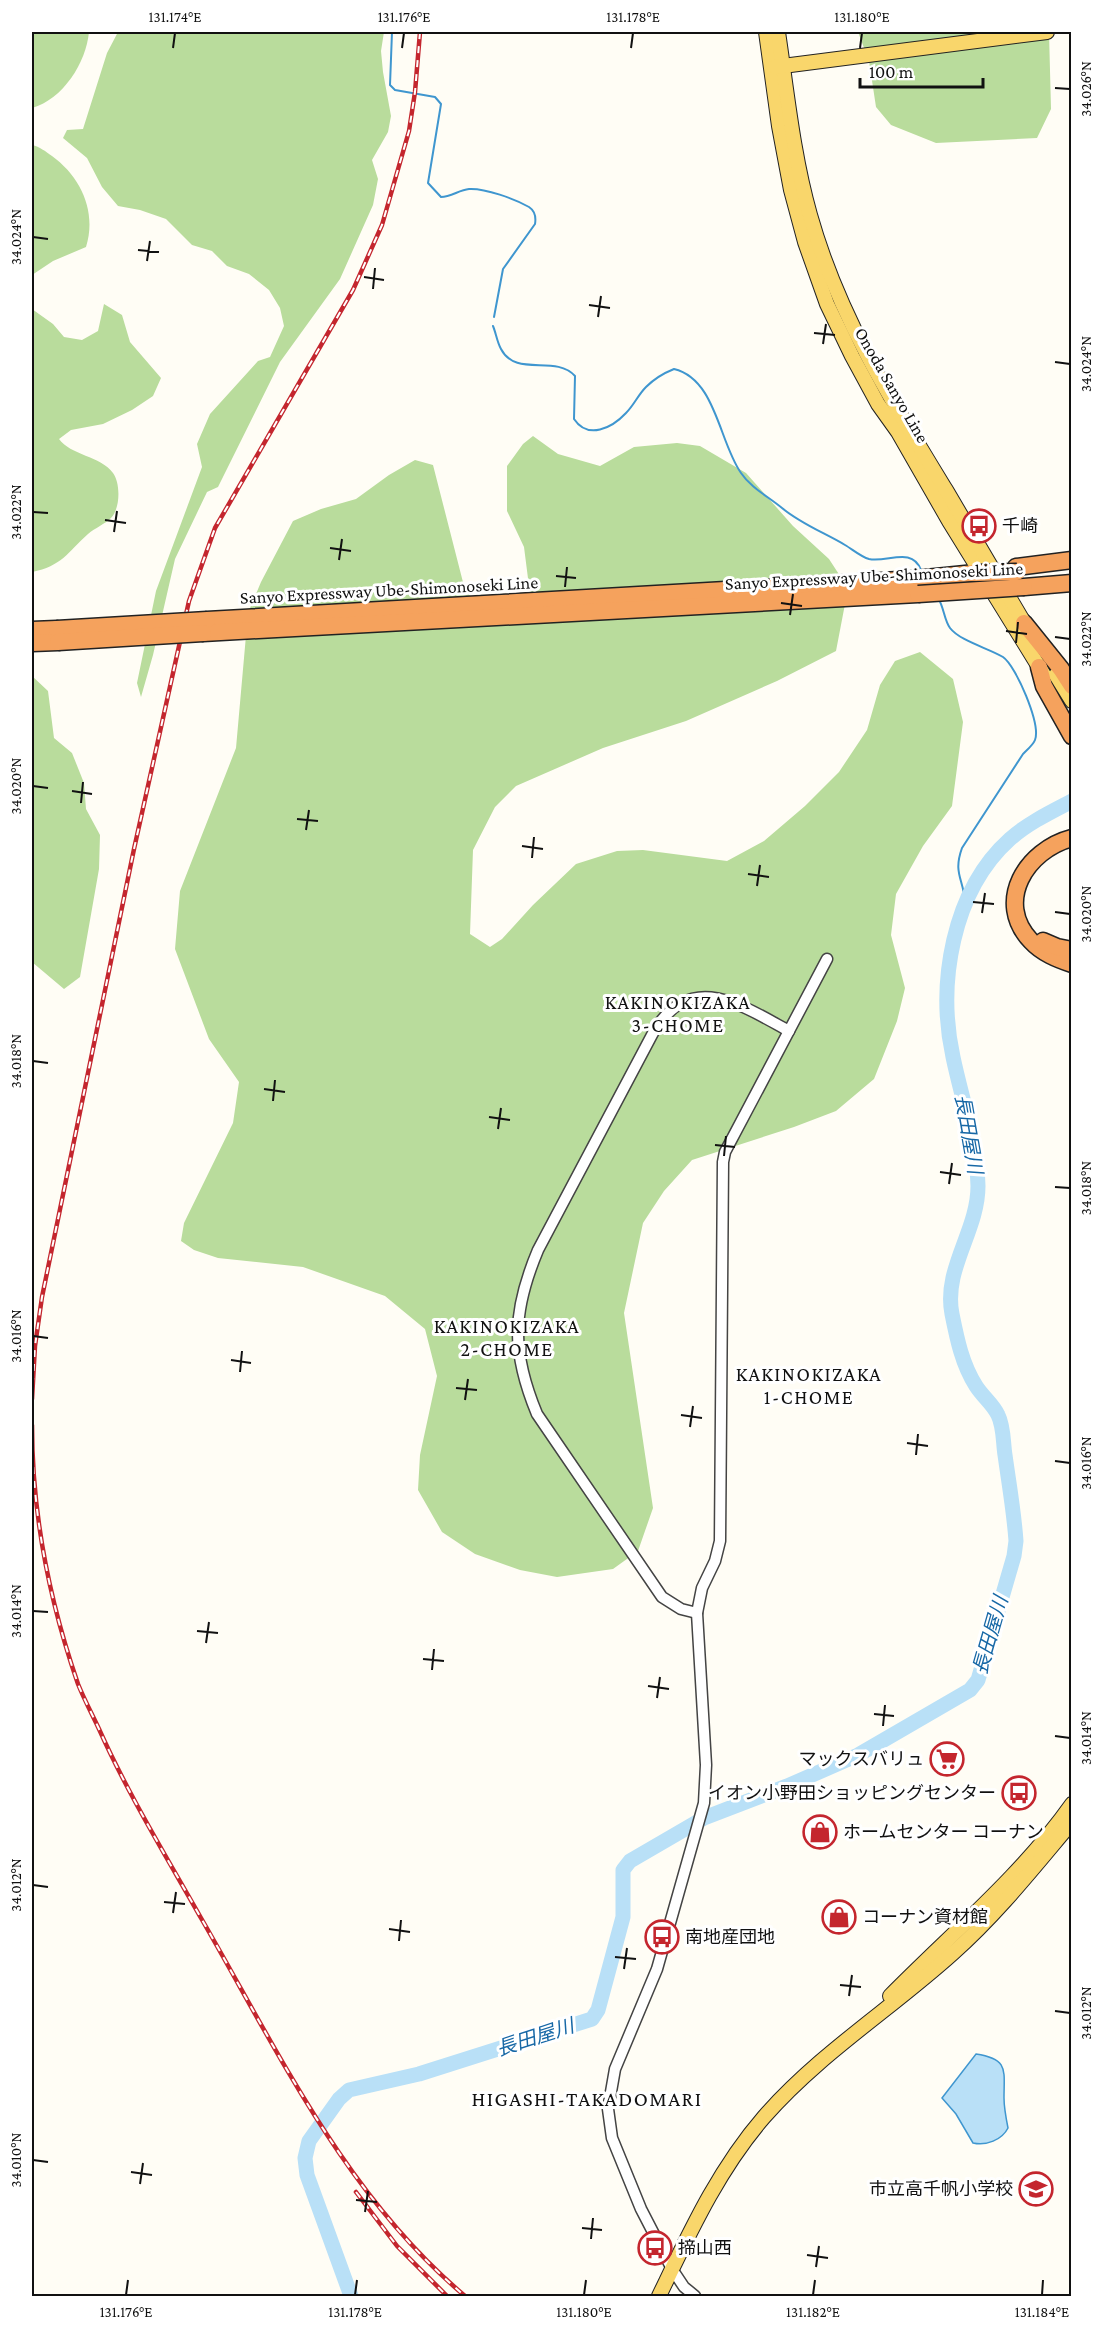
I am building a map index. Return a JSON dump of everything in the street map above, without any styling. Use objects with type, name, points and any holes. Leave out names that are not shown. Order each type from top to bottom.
[{"type":"highway","points":[[1019,575],[1071,560]]},
{"type":"highway","name":"Sanyo Expressway Ube-Shimonoseki Line","points":[[32,643],[58,635],[917,586],[1071,568]]},
{"type":"highway","name":"Sanyo Expressway Ube-Shimonoseki Line","points":[[917,586],[975,573],[1019,575],[1071,583]]},
{"type":"highway","points":[[1024,623],[1061,669],[1071,686]]},
{"type":"highway","name":"Sanyo Expressway Ube-Shimonoseki Line","points":[[32,630],[58,635]]},
{"type":"highway","points":[[1039,667],[1044,686],[1071,736]]},
{"type":"highway","points":[[1071,838],[1049,848],[1031,862],[1019,881],[1015,901],[1018,920],[1030,940],[1046,953],[1071,964]]},
{"type":"highway","points":[[1071,846],[1041,863],[1028,882],[1024,901],[1026,916],[1035,933],[1050,944],[1071,950]]},
{"type":"main road","name":"Onoda Sanyo Line","points":[[766,32],[777,67],[810,214],[841,301],[863,350],[900,416],[1071,701]]},
{"type":"main road","name":"Onoda Sanyo Line","points":[[778,32],[777,67],[791,190],[805,242],[827,304],[878,404],[898,432],[1071,723]]},
{"type":"main road","points":[[777,67],[1047,32]]},
{"type":"main road","points":[[659,2296],[714,2186],[764,2117],[986,1903],[1019,1869],[1071,1804]]},
{"type":"main road","points":[[842,2044],[952,1954],[985,1923],[1071,1822]]},
{"type":"street","points":[[694,2296],[684,2287],[672,2269],[641,2209],[612,2138],[608,2109],[615,2070],[657,1970],[698,1828],[707,1782],[697,1613],[702,1588],[717,1555],[720,1541],[723,1162],[725,1152],[827,959]]},
{"type":"street","points":[[697,1613],[681,1609],[662,1597],[537,1414],[519,1359],[518,1310],[527,1276],[538,1250],[653,1033],[667,1013],[688,1000],[715,996],[736,1002],[789,1031]]},
{"type":"green space","points":[[32,32],[89,32],[83,56],[71,78],[54,97],[32,108]]},
{"type":"green space","points":[[118,32],[384,32],[381,51],[391,116],[388,132],[372,160],[378,179],[373,205],[340,279],[280,362],[218,487],[207,492],[175,559],[141,697],[137,683],[156,591],[202,467],[197,444],[210,414],[258,361],[270,357],[284,326],[280,308],[269,290],[249,274],[227,266],[212,251],[192,245],[166,219],[140,210],[118,206],[102,187],[87,158],[63,138],[67,130],[83,129],[107,53]]},
{"type":"green space","points":[[858,32],[1049,32],[1051,109],[1037,138],[936,143],[891,125],[876,107],[869,61]]},
{"type":"green space","points":[[32,145],[52,156],[71,174],[88,208],[89,234],[86,247],[53,261],[32,275]]},
{"type":"green space","points":[[104,304],[122,315],[130,342],[161,378],[153,396],[132,410],[103,424],[71,430],[59,439],[70,449],[108,467],[116,478],[118,503],[111,518],[88,534],[63,558],[50,566],[32,572],[32,309],[53,324],[64,337],[82,340],[98,331]]},
{"type":"green space","points":[[533,436],[558,454],[600,466],[634,447],[677,443],[700,446],[746,473],[793,526],[829,559],[844,582],[845,604],[836,651],[777,681],[686,721],[603,748],[516,786],[495,807],[473,850],[470,934],[490,947],[502,939],[533,905],[576,864],[617,851],[643,850],[727,861],[764,841],[805,806],[839,772],[867,730],[880,685],[895,661],[920,652],[953,679],[963,722],[952,806],[923,846],[896,894],[891,935],[905,988],[897,1021],[874,1079],[836,1111],[692,1160],[664,1191],[643,1223],[624,1313],[653,1508],[638,1551],[613,1569],[557,1577],[520,1570],[475,1554],[442,1532],[418,1490],[420,1455],[437,1376],[425,1329],[385,1296],[303,1267],[218,1258],[194,1250],[181,1241],[184,1223],[233,1123],[239,1082],[209,1039],[175,949],[180,891],[236,748],[248,613],[261,582],[293,521],[321,509],[356,499],[389,475],[415,460],[433,465],[465,590],[491,618],[517,625],[524,617],[530,594],[524,547],[507,511],[507,466],[523,444]]},
{"type":"green space","points":[[32,676],[48,691],[54,738],[72,753],[84,783],[86,809],[100,835],[99,869],[80,977],[64,989],[32,962]]},
{"type":"water","points":[[976,2054],[994,2059],[1002,2067],[1004,2073],[1004,2106],[1008,2128],[998,2139],[983,2144],[973,2143],[956,2114],[942,2098]]},
{"type":"waterway","points":[[392,32],[390,85],[395,90],[435,97],[441,104],[428,183],[441,197],[469,189],[483,190],[523,204],[535,215],[535,224],[503,269],[494,317]]},
{"type":"waterway","points":[[493,326],[501,349],[508,358],[526,364],[557,367],[575,376],[574,419],[586,429],[600,430],[614,423],[629,410],[646,387],[667,372],[674,369],[688,375],[708,398],[734,460],[741,473],[755,488],[797,519],[863,557],[876,560],[905,557],[917,563],[921,570]]},
{"type":"waterway","points":[[938,598],[948,625],[955,633],[1003,657],[1008,662],[1026,696],[1036,732],[1034,742],[1023,754],[962,848],[958,870],[965,901]]},
{"type":"waterway","name":"長田屋川","points":[[351,2296],[307,2175],[305,2158],[309,2141],[339,2099],[349,2090],[419,2074],[592,2019],[598,2010],[623,1917],[623,1870],[630,1861],[704,1818],[787,1786],[858,1755],[970,1690],[978,1680],[1014,1556],[1016,1541],[1000,1420],[967,1369],[952,1314],[952,1281],[973,1219],[978,1186],[972,1137],[948,1029],[949,970],[962,912],[974,885],[990,860],[1024,828],[1072,801]]},
{"type":"railway","points":[[32,1399],[35,1346],[42,1297],[134,849],[189,601],[215,528],[353,290],[382,225],[409,131],[420,32]]},
{"type":"railway","points":[[32,1425],[35,1491],[51,1589],[78,1684],[110,1753],[161,1848],[317,2119],[349,2167],[384,2213],[422,2256],[465,2296]]},
{"type":"railway","points":[[356,2192],[397,2246],[447,2296]]},
{"type":"place","name":"千崎","points":[[979,526]]},
{"type":"place","name":"マックスバリュ","points":[[947,1759]]},
{"type":"place","name":"イオン小野田ショッピングセンター","points":[[1019,1793]]},
{"type":"place","name":"ホームセンター コーナン","points":[[820,1832]]},
{"type":"place","name":"コーナン資材館","points":[[839,1917]]},
{"type":"place","name":"南地産団地","points":[[662,1937]]},
{"type":"place","name":"市立高千帆小学校","points":[[1036,2189]]},
{"type":"place","name":"揥山西","points":[[655,2248]]},
{"type":"district","name":"KAKINOKIZAKA 3-CHOME","points":[[678,1014]]},
{"type":"district","name":"KAKINOKIZAKA 2-CHOME","points":[[507,1338]]},
{"type":"district","name":"KAKINOKIZAKA 1-CHOME","points":[[809,1386]]},
{"type":"district","name":"HIGASHI-TAKADOMARI","points":[[587,2099]]}]
